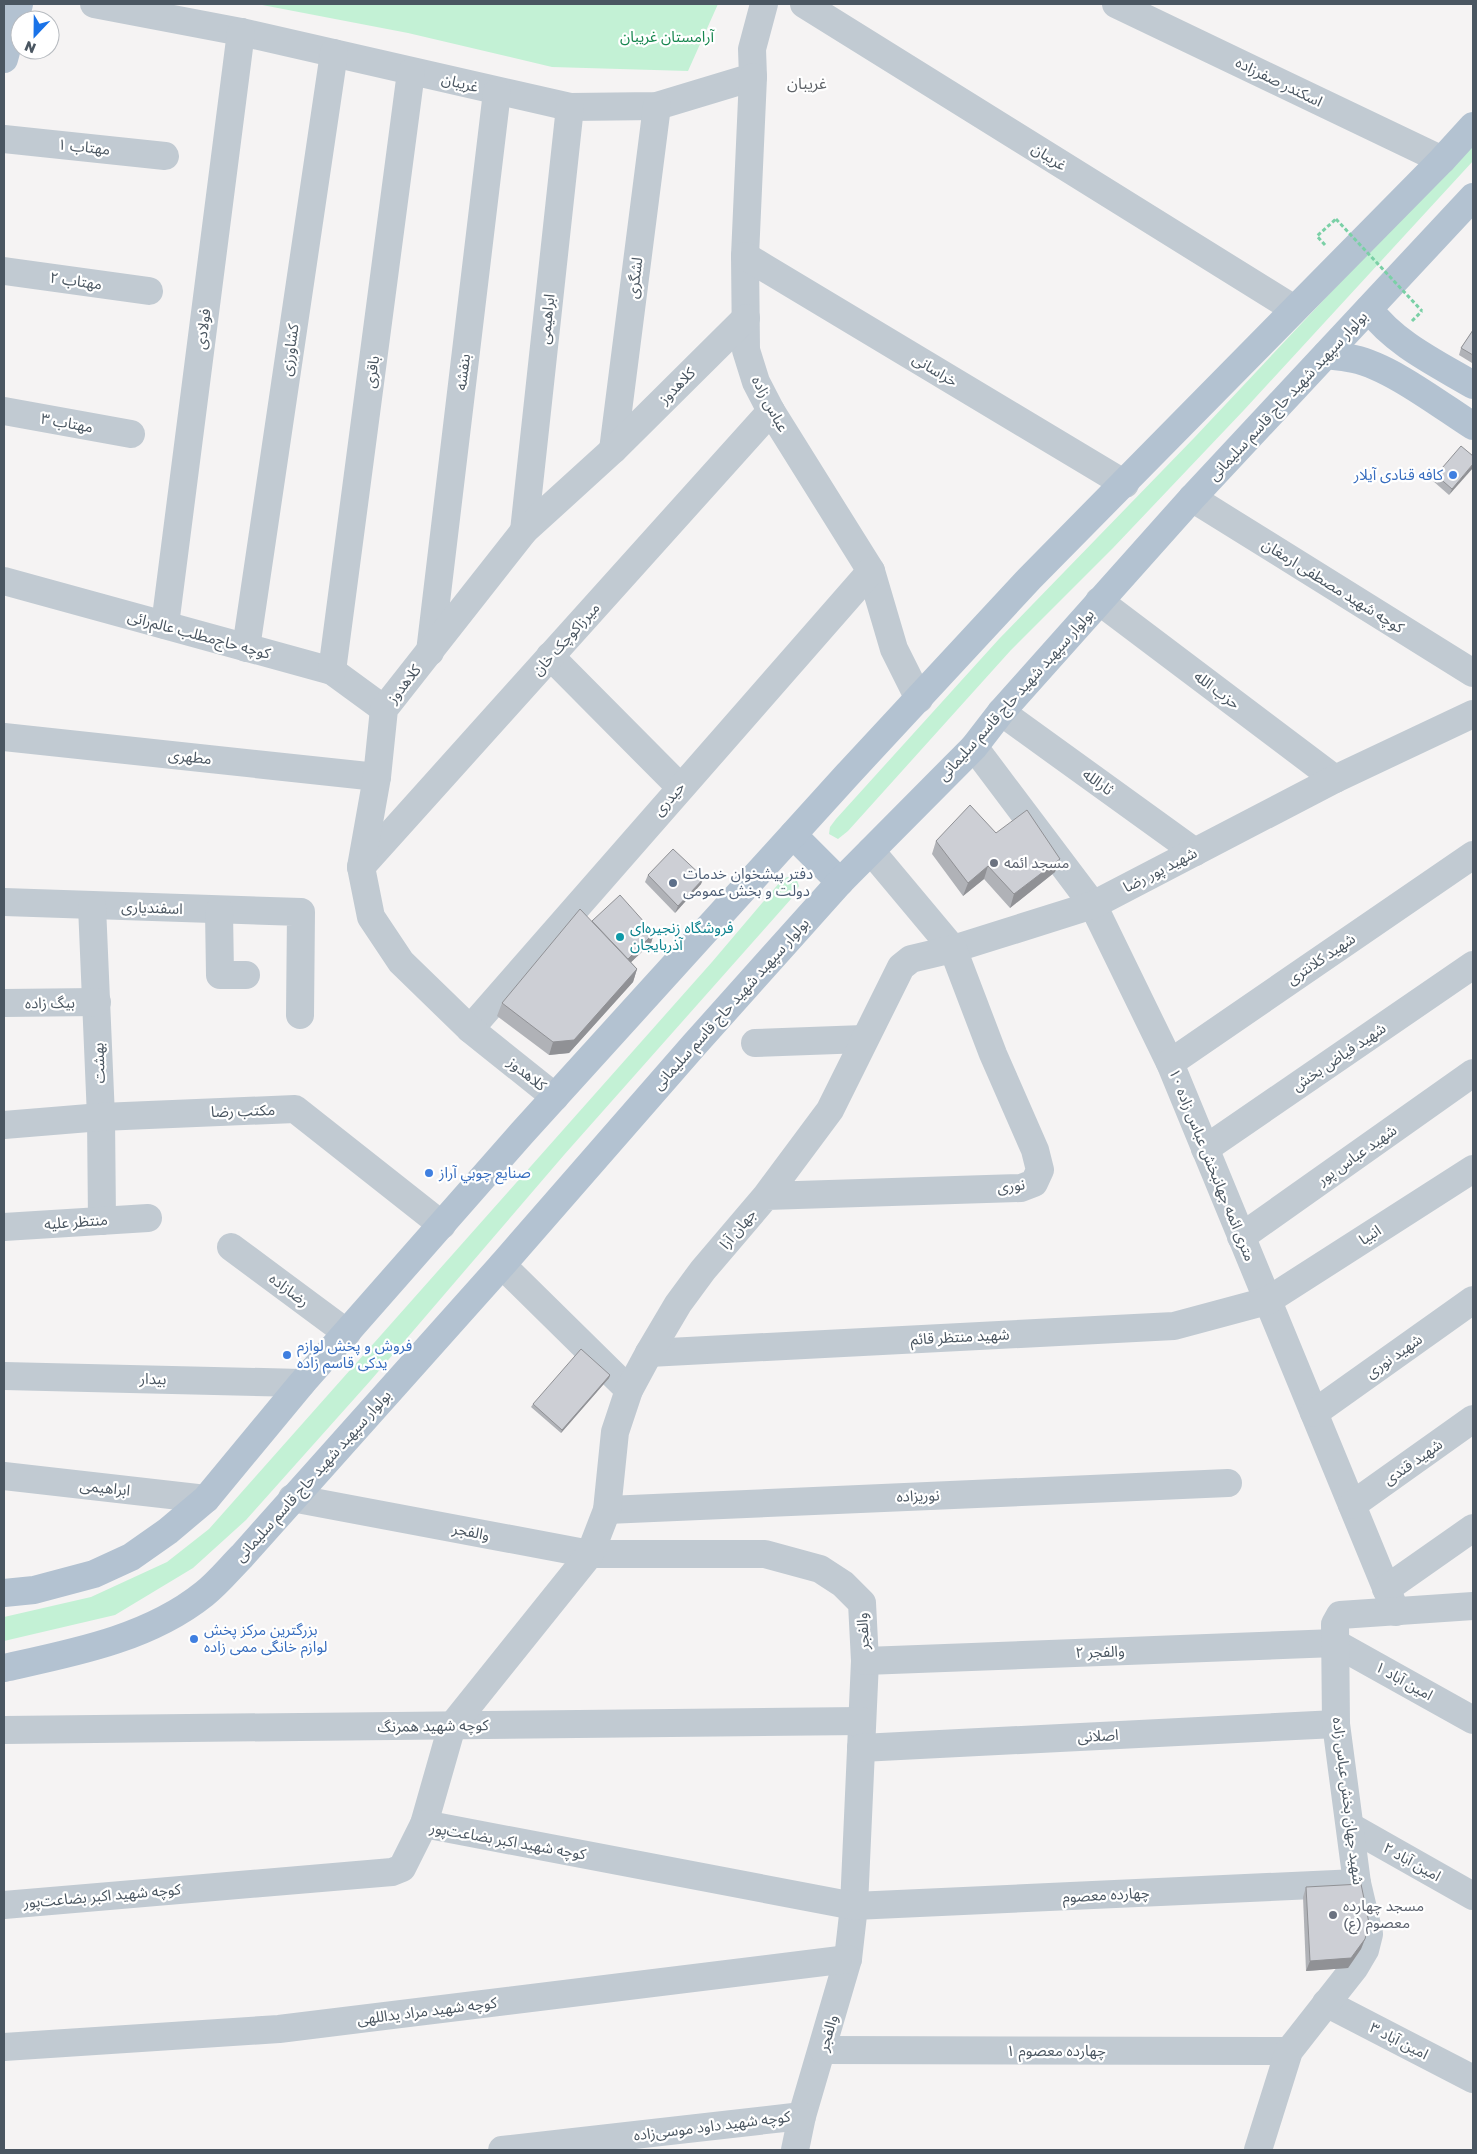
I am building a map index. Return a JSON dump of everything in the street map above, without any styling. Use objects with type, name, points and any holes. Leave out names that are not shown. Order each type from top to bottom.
[{"type":"main road","points":[[4,59],[19,4]]},
{"type":"main road","points":[[4,1593],[34,1590],[94,1574],[131,1557],[168,1531],[206,1499],[302,1383],[555,1097],[793,835],[1029,580],[1442,160],[1473,126]]},
{"type":"main road","name":"بولوار سپهبد شهید حاج قاسم سلیمانی","points":[[4,1668],[100,1645],[164,1619],[204,1594],[242,1556],[840,882],[974,747],[1001,712],[1192,498],[1473,197]]},
{"type":"main road","points":[[1369,308],[1381,325],[1415,350],[1473,385]]},
{"type":"main road","points":[[1401,380],[1397,363],[1400,356],[1407,351],[1415,350]]},
{"type":"main road","points":[[1326,355],[1355,359],[1401,380],[1473,426]]},
{"type":"main road","points":[[793,835],[840,882]]},
{"type":"street","name":"غریبان","points":[[94,4],[241,32],[497,92],[570,107],[657,106],[753,76]]},
{"type":"street","points":[[753,76],[752,49],[764,4]]},
{"type":"street","name":"غریبان","points":[[804,4],[1294,310]]},
{"type":"street","name":"اسکندر صفرزاده","points":[[1116,4],[1442,160]]},
{"type":"street","name":"فولادی","points":[[165,625],[241,32]]},
{"type":"street","name":"کشاورزی","points":[[246,648],[334,53]]},
{"type":"street","name":"باقری","points":[[332,671],[411,72]]},
{"type":"street","name":"عباس زاده","points":[[753,76],[745,256],[746,350],[756,382],[771,410],[871,571],[894,649],[919,699]]},
{"type":"street","name":"بنفشه","points":[[430,652],[497,92]]},
{"type":"street","name":"لشگری","points":[[613,450],[657,106]]},
{"type":"street","name":"ابراهیمی","points":[[524,531],[570,107]]},
{"type":"street","name":"مهتاب ۱","points":[[4,139],[165,156]]},
{"type":"street","name":"خراسانی","points":[[745,256],[1125,484]]},
{"type":"street","name":"مهتاب ۲","points":[[4,271],[149,291]]},
{"type":"street","name":"کلاهدوز","points":[[555,1097],[470,1029],[401,962],[371,917],[361,867],[377,777],[384,710],[524,531],[613,450],[746,318]]},
{"type":"street","name":"میرزاکوچک خان","points":[[361,867],[771,410]]},
{"type":"street","name":"مهتاب ۳","points":[[4,412],[131,434]]},
{"type":"street","name":"کوچه شهید مصطفی ارمغان","points":[[1192,498],[1473,673]]},
{"type":"street","name":"حیدری","points":[[470,1029],[871,571]]},
{"type":"street","name":"کوچه حاج‌مطلب عالم‌رائی","points":[[4,581],[332,671],[384,710]]},
{"type":"street","name":"حزب الله","points":[[1099,601],[1335,779]]},
{"type":"street","points":[[550,656],[680,787]]},
{"type":"street","name":"ثارالله","points":[[1001,712],[1195,852]]},
{"type":"street","name":"شهید پور رضا","points":[[952,950],[1093,905],[1335,779],[1473,714]]},
{"type":"street","name":"مطهری","points":[[4,738],[377,777]]},
{"type":"street","name":"۱۰ متری ائمه جهانبخش عباس زاده","points":[[974,747],[1093,905],[1170,1063],[1391,1601]]},
{"type":"street","points":[[871,851],[952,950]]},
{"type":"street","name":"شهید کلانتری","points":[[1170,1063],[1473,855]]},
{"type":"street","name":"اسفندیاری","points":[[4,902],[220,911],[300,912],[300,1015]]},
{"type":"street","name":"بهشت","points":[[92,906],[101,1117],[102,1221]]},
{"type":"street","points":[[220,911],[220,975],[246,975]]},
{"type":"street","name":"جهان آرا","points":[[452,1726],[590,1554],[607,1510],[615,1432],[629,1390],[683,1297],[766,1196],[830,1110],[901,967],[911,959],[952,950]]},
{"type":"street","name":"نوری","points":[[766,1196],[1021,1188],[1034,1183],[1040,1170],[1035,1150],[993,1054],[952,950]]},
{"type":"street","name":"شهید فیاض بخش","points":[[1205,1149],[1473,965]]},
{"type":"street","name":"بیگ زاده","points":[[4,1004],[97,1002]]},
{"type":"street","points":[[755,1044],[864,1039]]},
{"type":"street","name":"شهید عباس پور","points":[[1241,1237],[1473,1073]]},
{"type":"street","name":"مکتب رضا","points":[[4,1125],[101,1117],[295,1109],[442,1225]]},
{"type":"street","name":"انبیا","points":[[1268,1300],[1473,1169]]},
{"type":"street","name":"منتظر علیه","points":[[4,1227],[148,1218]]},
{"type":"street","name":"رضازاده","points":[[231,1247],[347,1333]]},
{"type":"street","points":[[502,1265],[629,1390]]},
{"type":"street","name":"شهید منتظر قائم","points":[[649,1353],[1174,1326],[1268,1300]]},
{"type":"street","name":"شهید نوری","points":[[1314,1413],[1473,1300]]},
{"type":"street","name":"بیدار","points":[[4,1376],[302,1383]]},
{"type":"street","name":"شهید قندی","points":[[1352,1505],[1473,1419]]},
{"type":"street","name":"ابراهیمی","points":[[4,1476],[206,1499]]},
{"type":"street","name":"نوریزاده","points":[[607,1510],[1228,1483]]},
{"type":"street","name":"والفجر","points":[[292,1498],[590,1554],[765,1554],[820,1569],[843,1584],[862,1603],[865,1661],[854,1906],[848,1959],[823,2050],[802,2116],[795,2150]]},
{"type":"street","points":[[1391,1601],[1473,1528]]},
{"type":"street","name":"شهید جهان بخش عباس زاده","points":[[1258,2150],[1289,2051],[1365,1950],[1369,1934],[1357,1883],[1336,1724],[1335,1624],[1340,1615],[1391,1601],[1473,1606]]},
{"type":"street","name":"والفجر ۲","points":[[865,1661],[1335,1643]]},
{"type":"street","name":"۱ امین آباد","points":[[1335,1643],[1473,1720]]},
{"type":"street","name":"کوچه شهید همرنگ","points":[[4,1730],[862,1720]]},
{"type":"street","name":"اصلانی","points":[[861,1748],[1336,1724]]},
{"type":"street","points":[[424,1824],[452,1726]]},
{"type":"street","name":"کوچه شهید اکبر بضاعت‌پور","points":[[4,1905],[392,1872],[402,1868],[424,1824],[854,1906]]},
{"type":"street","name":"۲ امین آباد","points":[[1351,1828],[1473,1896]]},
{"type":"street","name":"چهارده معصوم","points":[[854,1906],[1357,1883]]},
{"type":"street","name":"کوچه شهید مراد یداللهی","points":[[4,2047],[278,2029],[848,1959]]},
{"type":"street","name":"۳ امین آباد","points":[[1326,2003],[1473,2079]]},
{"type":"street","name":"چهارده معصوم ۱","points":[[823,2050],[1289,2051]]},
{"type":"street","name":"کوچه شهید داود موسی‌زاده","points":[[502,2150],[802,2116]]},
{"type":"path","points":[[1317,236],[1336,219],[1422,311]]},
{"type":"green space","name":"آرامستان غریبان","points":[[257,4],[718,4],[688,71],[552,67],[408,33]]},
{"type":"green space","points":[[1473,141],[1473,161],[1244,410],[1113,548],[1011,650],[848,831],[838,839],[829,834],[830,827],[836,819],[999,639],[1194,438]]},
{"type":"green space","points":[[787,877],[796,878],[799,886],[791,899],[564,1155],[371,1380],[246,1520],[193,1568],[115,1615],[4,1641],[4,1617],[91,1597],[167,1562],[209,1529],[712,962],[780,882]]},
{"type":"building","points":[[1473,330],[1473,355],[1461,348]]},
{"type":"building","name":"کافه قنادی آیلار","points":[[1461,446],[1473,456],[1473,464],[1452,489],[1436,475]]},
{"type":"building","name":"مسجد ائمه","points":[[970,805],[996,833],[1027,810],[1060,859],[1014,894],[988,866],[968,883],[936,841]]},
{"type":"building","name":"دفتر پیشخوان خدمات دولت و بخش عمومی","points":[[673,849],[704,878],[678,906],[648,875]]},
{"type":"building","name":"فروشگاه زنجیره‌ای آذربایجان","points":[[620,895],[654,933],[628,959],[592,921]]},
{"type":"building","points":[[580,909],[637,969],[574,1040],[553,1042],[502,1003]]},
{"type":"building","points":[[581,1349],[610,1375],[562,1430],[533,1404]]},
{"type":"building","name":"مسجد چهارده معصوم (ع)","points":[[1361,1884],[1369,1923],[1365,1939],[1351,1958],[1310,1961],[1306,1887]]},
{"type":"place","name":"کافه قنادی آیلار","points":[[1453,475]]},
{"type":"place","name":"مسجد ائمه","points":[[994,863]]},
{"type":"place","name":"دفتر پیشخوان خدمات دولت و بخش عمومی","points":[[673,883]]},
{"type":"place","name":"فروشگاه زنجیره‌ای آذربایجان","points":[[620,937]]},
{"type":"place","name":"صنايع چوبي آراز","points":[[429,1173]]},
{"type":"place","name":"فروش و پخش لوازم یدکی قاسم زاده","points":[[287,1355]]},
{"type":"place","name":"بزرگترین مرکز پخش لوازم خانگی ممی زاده","points":[[194,1639]]},
{"type":"place","name":"مسجد چهارده معصوم (ع)","points":[[1333,1915]]},
{"type":"district","name":"غریبان","points":[[807,83]]}]
